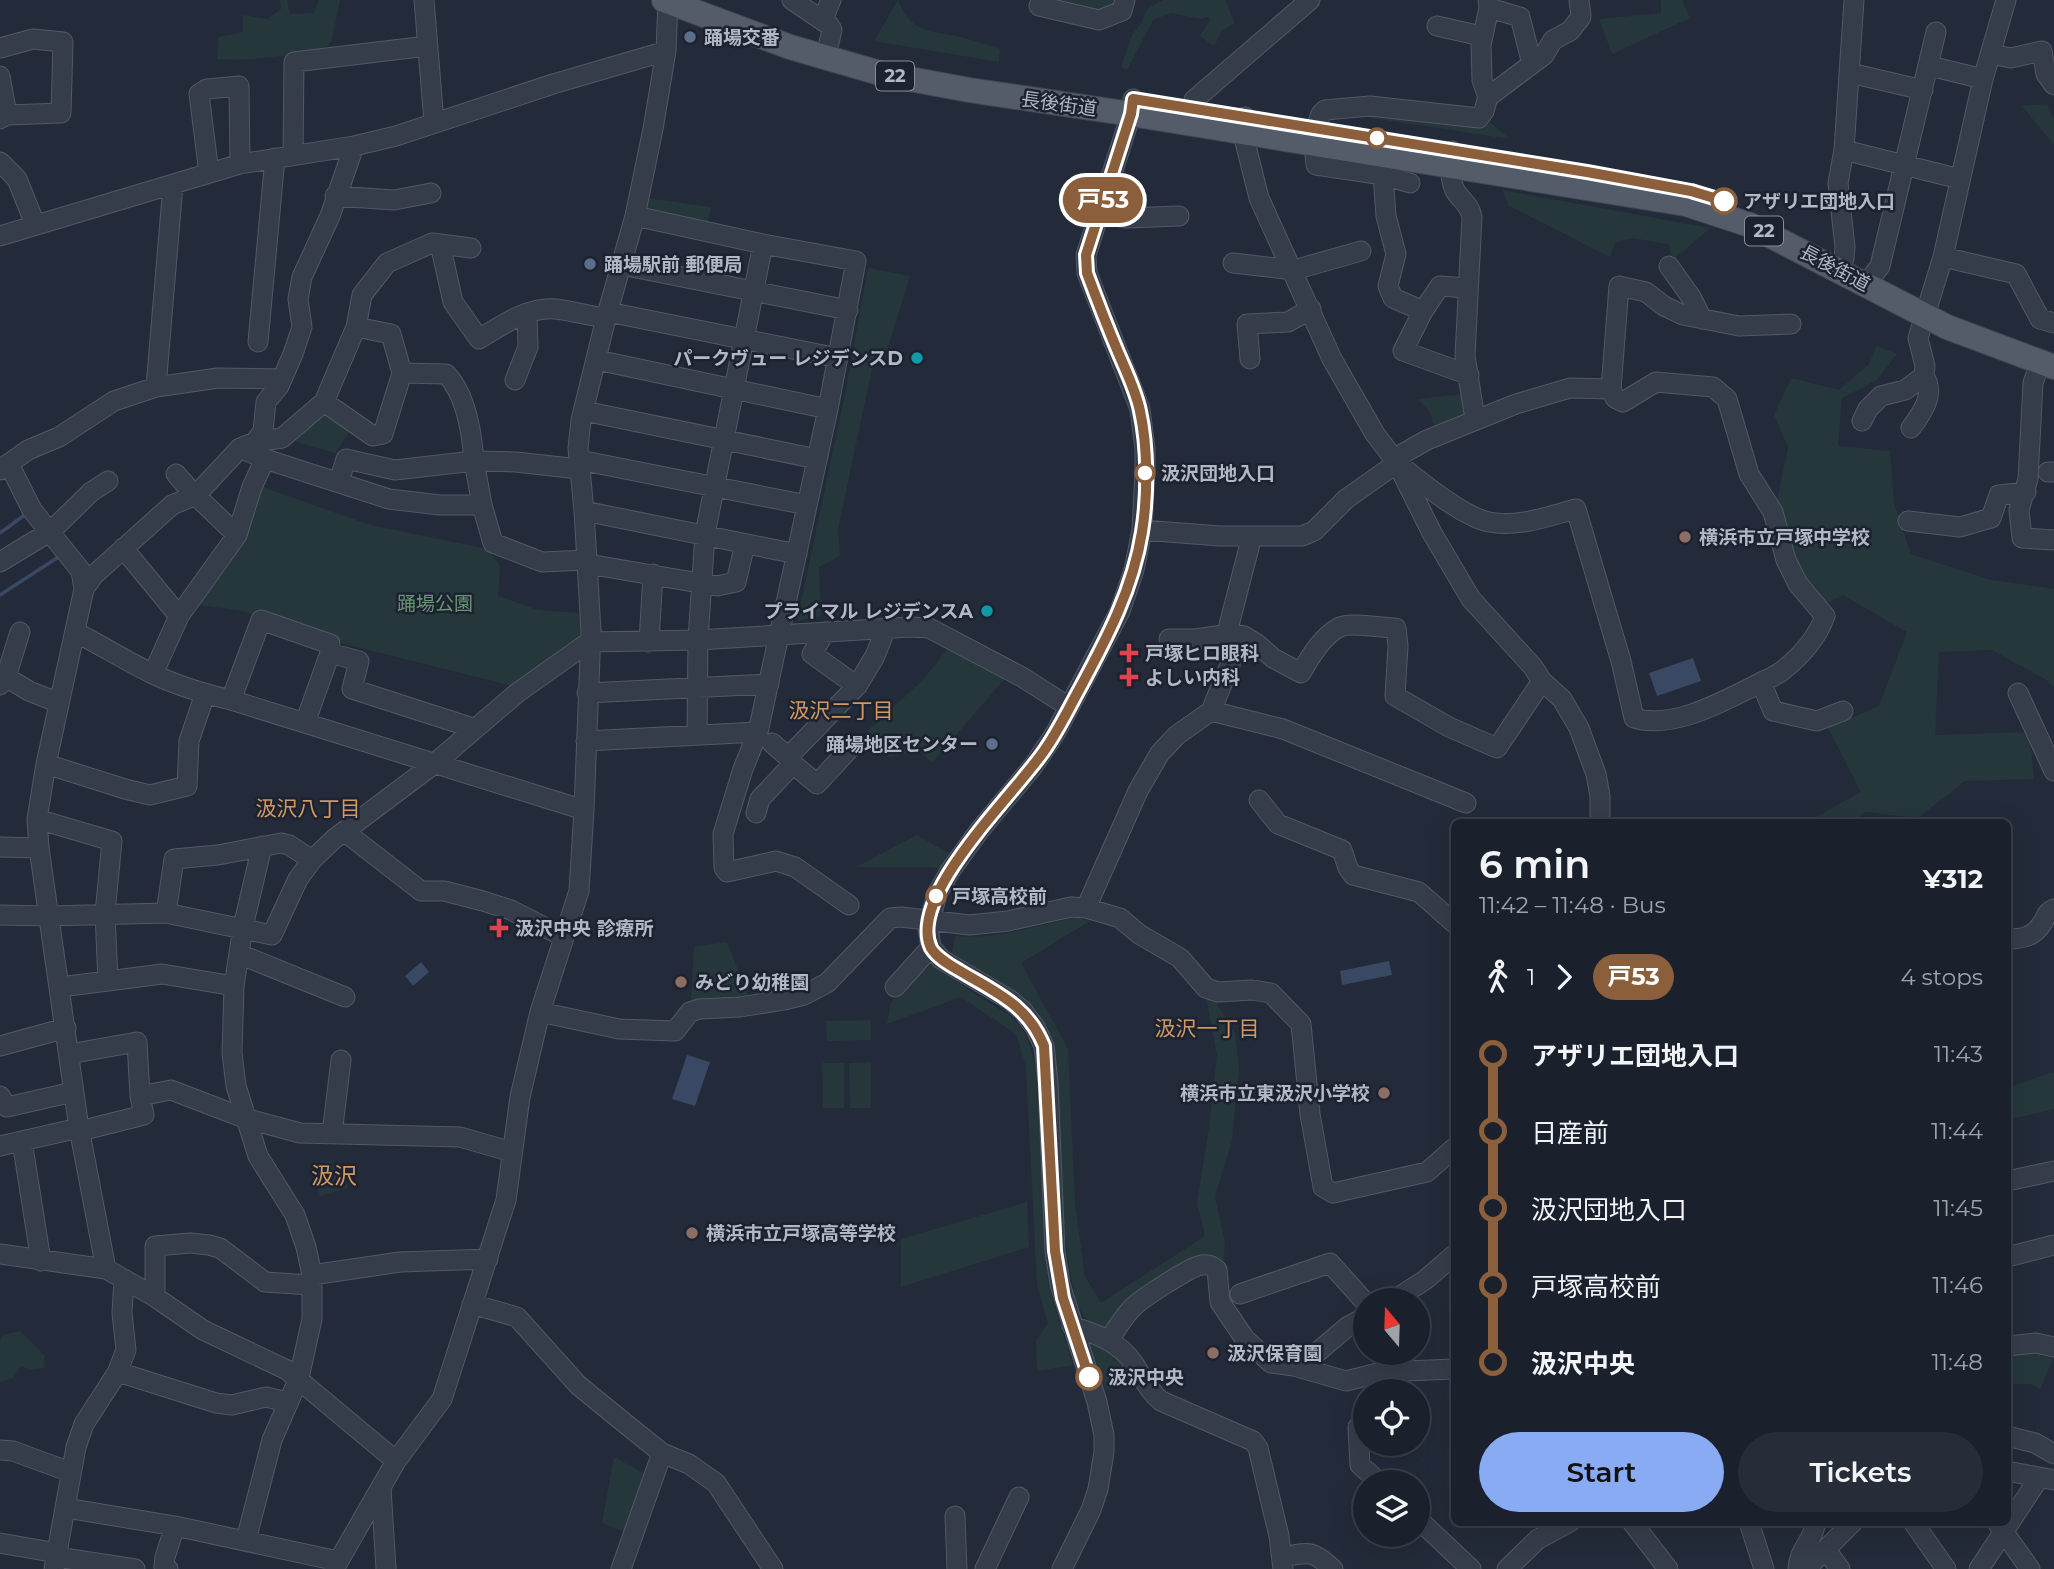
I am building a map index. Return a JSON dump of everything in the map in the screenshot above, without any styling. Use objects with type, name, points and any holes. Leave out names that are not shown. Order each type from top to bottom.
[{"type":"main road","name":"長後街道","points":[[667,0],[790,47],[883,74],[980,92],[1132,106],[1192,108],[1244,125]]},
{"type":"main road","name":"長後街道","points":[[710,0],[784,29],[829,43],[948,72],[1132,106],[1451,159],[1645,196],[1727,216],[1926,309],[2049,361]]},
{"type":"main road","name":"長後街道","points":[[1451,159],[1591,173],[1702,194],[1779,221],[1810,236],[1926,309]]},
{"type":"street","points":[[424,0],[434,122]]},
{"type":"street","points":[[66,1508],[246,1540],[336,1565],[396,1461],[442,1399],[506,1200],[520,1097],[540,1012],[579,891],[591,631],[578,448],[584,411],[635,216],[653,130],[666,51],[667,0]]},
{"type":"street","points":[[792,0],[822,19],[832,30],[829,43]]},
{"type":"street","points":[[822,19],[831,0]]},
{"type":"street","points":[[1037,2],[1099,20],[1122,11],[1125,0]]},
{"type":"street","points":[[1192,108],[1194,100],[1310,0]]},
{"type":"street","points":[[1488,97],[1544,55],[1553,40],[1570,31],[1581,17],[1579,0]]},
{"type":"street","points":[[1844,259],[1838,183],[1844,150],[1854,0]]},
{"type":"street","points":[[1910,428],[1925,409],[1928,393],[1928,381],[1924,376],[1925,366],[1918,338],[1942,257],[1983,79],[2006,0]]},
{"type":"street","points":[[1410,183],[1383,175],[1316,165],[1315,136],[1321,114],[1325,110],[1370,106],[1479,118],[1488,97],[1482,80],[1481,36],[1489,4],[1520,18],[1532,64]]},
{"type":"street","points":[[1437,26],[1481,36]]},
{"type":"street","points":[[1872,275],[1880,266],[1936,32]]},
{"type":"street","points":[[0,48],[33,38],[63,42],[61,113],[4,117],[0,76]]},
{"type":"street","points":[[258,342],[284,157],[294,62],[427,46]]},
{"type":"street","points":[[0,236],[240,164],[354,146],[396,136],[666,51]]},
{"type":"street","points":[[1991,54],[2011,58],[2042,51],[2046,74],[2054,85]]},
{"type":"street","points":[[1930,66],[1983,79]]},
{"type":"street","points":[[1850,74],[1923,90]]},
{"type":"street","points":[[209,173],[199,94],[207,89],[239,86],[240,164]]},
{"type":"street","points":[[1062,1569],[1091,1510],[1098,1489],[1104,1435],[1097,1402],[1060,1284],[1055,1251],[1044,1046],[1035,1027],[1010,1000],[941,959],[931,947],[929,920],[937,894],[950,871],[1046,749],[1120,611],[1134,570],[1142,530],[1145,449],[1140,409],[1087,273],[1086,255],[1132,106]]},
{"type":"street","points":[[1244,125],[1259,198],[1294,270],[1332,359],[1375,434],[1397,463],[1432,533],[1471,599],[1533,667],[1542,681],[1562,699],[1579,728],[1596,774],[1600,819]]},
{"type":"street","points":[[153,674],[179,616],[237,535],[252,487],[253,449],[263,431],[266,402],[279,386],[302,327],[298,299],[302,277],[330,216],[354,146]]},
{"type":"street","points":[[1844,150],[1960,178]]},
{"type":"street","points":[[1451,159],[1453,186],[1467,204],[1472,217],[1465,356],[1475,419]]},
{"type":"street","points":[[0,162],[17,179],[35,224]]},
{"type":"street","points":[[1383,175],[1386,216],[1396,254],[1388,286],[1393,298],[1423,311]]},
{"type":"street","points":[[156,387],[173,185]]},
{"type":"street","points":[[335,197],[394,200],[431,194]]},
{"type":"street","points":[[1099,212],[1126,218],[1179,216]]},
{"type":"street","points":[[635,216],[856,261],[828,409],[769,684],[765,738],[743,769],[723,834],[724,868],[727,872],[776,861],[795,867],[849,905]]},
{"type":"street","points":[[84,589],[94,575],[172,505],[196,495],[253,449],[282,438],[324,402],[356,327],[362,295],[387,263],[432,243],[471,248]]},
{"type":"street","points":[[440,244],[453,302],[479,339],[512,319],[541,309],[557,309],[607,315],[838,358]]},
{"type":"street","points":[[697,735],[698,640],[705,534],[763,244]]},
{"type":"street","points":[[1233,263],[1294,270],[1361,251]]},
{"type":"street","points":[[1942,257],[2016,274],[2040,319],[2054,323]]},
{"type":"street","points":[[622,265],[848,310]]},
{"type":"street","points":[[1669,266],[1691,297],[1702,319]]},
{"type":"street","points":[[1467,288],[1440,286],[1423,311],[1403,351],[1469,375]]},
{"type":"street","points":[[1397,463],[1450,503],[1489,522],[1515,523],[1576,509],[1621,661],[1634,718],[1648,722],[1702,711],[1780,674],[1807,647],[1825,616],[1798,584],[1786,560],[1773,512],[1749,474],[1727,399],[1713,387],[1656,382],[1623,402],[1615,398],[1611,388],[1619,286],[1646,292],[1664,306],[1683,315],[1739,326],[1791,324]]},
{"type":"street","points":[[1250,359],[1248,324],[1288,322],[1311,309]]},
{"type":"street","points":[[515,380],[528,347],[527,315]]},
{"type":"street","points":[[324,402],[373,436],[383,434],[402,373],[391,334],[356,327]]},
{"type":"street","points":[[597,360],[828,409]]},
{"type":"street","points":[[2049,361],[2033,383],[2029,444],[2031,449],[2026,492],[2019,510],[2022,538],[2054,540]]},
{"type":"street","points":[[402,373],[446,374],[453,381],[472,431],[474,461],[492,543],[542,562],[587,562],[717,586],[736,582],[746,544]]},
{"type":"street","points":[[1862,421],[1868,409],[1881,396],[1905,390],[1924,376]]},
{"type":"street","points":[[106,1269],[79,1128],[37,819],[46,764],[84,589],[81,571],[32,510],[5,467],[28,450],[59,437],[114,401],[156,387],[218,378],[282,379]]},
{"type":"street","points":[[1142,530],[1302,536],[1314,531],[1346,499],[1416,446],[1475,419],[1570,388],[1611,388]]},
{"type":"street","points":[[584,411],[817,458]]},
{"type":"street","points":[[253,449],[389,499],[440,505],[482,505]]},
{"type":"street","points":[[339,482],[346,459],[395,470],[474,461],[579,464],[807,505]]},
{"type":"street","points":[[176,474],[237,535]]},
{"type":"street","points":[[0,562],[51,531],[91,492],[108,481]]},
{"type":"street","points":[[1908,521],[1960,527],[1991,518],[1999,495],[2026,492]]},
{"type":"street","points":[[584,512],[797,554]]},
{"type":"street","points":[[1086,908],[1138,791],[1160,753],[1177,735],[1211,710],[1230,665],[1229,625],[1252,536]]},
{"type":"street","points":[[124,548],[179,616]]},
{"type":"street","points":[[649,642],[653,574]]},
{"type":"street","points":[[231,700],[261,620],[330,644],[330,653],[305,723]]},
{"type":"street","points":[[1170,639],[1196,639],[1230,634],[1244,636],[1273,658],[1301,673],[1320,644],[1339,627],[1349,625],[1396,628],[1398,646],[1395,696],[1448,727],[1497,748],[1542,681]]},
{"type":"street","points":[[0,915],[166,912],[272,935],[298,879],[312,860],[334,839],[434,764],[517,693],[589,642],[698,640],[886,628],[929,628],[1022,677],[1069,707]]},
{"type":"street","points":[[756,813],[760,799],[857,686],[875,656],[886,628]]},
{"type":"street","points":[[20,632],[3,681],[59,703]]},
{"type":"street","points":[[75,632],[153,674],[205,694],[584,810]]},
{"type":"street","points":[[825,632],[812,654],[857,686]]},
{"type":"street","points":[[330,653],[359,661],[352,690],[473,729]]},
{"type":"street","points":[[1761,682],[1773,711],[1817,721],[1843,710]]},
{"type":"street","points":[[587,693],[769,684]]},
{"type":"street","points":[[46,764],[150,795],[187,786],[189,741],[205,694]]},
{"type":"street","points":[[2018,694],[2054,771]]},
{"type":"street","points":[[1211,710],[1283,729],[1466,803]]},
{"type":"street","points":[[586,741],[697,735],[765,738],[817,783],[852,745]]},
{"type":"street","points":[[1259,800],[1278,824],[1342,850],[1353,875],[1419,892],[1451,919]]},
{"type":"street","points":[[37,819],[112,841],[105,913],[108,981]]},
{"type":"street","points":[[345,832],[421,891],[444,891],[511,910],[564,937]]},
{"type":"street","points":[[166,912],[173,859],[218,855],[281,843],[312,860]]},
{"type":"street","points":[[246,1540],[272,1440],[299,1378],[312,1319],[312,1280],[306,1247],[295,1215],[258,1156],[244,1118],[232,1053],[234,986],[243,927],[262,846]]},
{"type":"street","points":[[0,847],[39,848]]},
{"type":"street","points":[[540,1012],[619,1029],[675,1031],[690,1012],[699,1009],[763,1004],[804,995],[827,983],[890,918],[970,925],[1008,921],[1071,907],[1086,908],[1119,918],[1139,934],[1180,958],[1206,988],[1217,992],[1252,989],[1271,993],[1301,1024],[1310,1114],[1324,1187],[1333,1193],[1427,1172],[1451,1150]]},
{"type":"street","points":[[2011,939],[2023,939],[2035,934],[2048,911],[2054,909]]},
{"type":"street","points":[[894,987],[931,947]]},
{"type":"street","points":[[239,954],[345,997]]},
{"type":"street","points":[[60,987],[162,974],[234,986]]},
{"type":"street","points":[[0,1046],[66,1028]]},
{"type":"street","points":[[0,1146],[144,1115],[140,1096],[137,1042],[69,1054]]},
{"type":"street","points":[[332,1134],[341,1060]]},
{"type":"street","points":[[140,1096],[171,1090],[244,1118],[300,1133],[460,1137],[512,1152]]},
{"type":"street","points":[[0,1096],[8,1107],[74,1093]]},
{"type":"street","points":[[22,1141],[41,1261]]},
{"type":"street","points":[[2011,1180],[2054,1171]]},
{"type":"street","points":[[155,1297],[155,1246],[190,1243],[220,1248],[265,1282],[312,1280],[400,1262],[488,1259]]},
{"type":"street","points":[[2011,1256],[2054,1245]]},
{"type":"street","points":[[0,1254],[106,1269],[155,1297],[203,1330],[287,1370],[396,1461]]},
{"type":"street","points":[[1413,1288],[1451,1258]]},
{"type":"street","points":[[1240,1294],[1330,1263],[1353,1289]]},
{"type":"street","points":[[1109,1340],[1135,1305],[1188,1270],[1201,1265],[1211,1265],[1217,1270],[1220,1301],[1245,1339],[1271,1363],[1300,1367],[1346,1381],[1382,1372],[1451,1369]]},
{"type":"street","points":[[56,1560],[70,1472],[84,1424],[118,1372],[126,1350],[122,1313],[124,1279]]},
{"type":"street","points":[[472,1304],[517,1317],[578,1385],[662,1453],[689,1464],[716,1483],[773,1569]]},
{"type":"street","points":[[1300,1367],[1353,1324]]},
{"type":"street","points":[[1072,1326],[1109,1340],[1125,1352],[1149,1391],[1161,1401],[1253,1441],[1258,1448],[1283,1563],[1309,1552],[1317,1555],[1333,1569]]},
{"type":"street","points":[[2011,1346],[2036,1343],[2054,1347]]},
{"type":"street","points":[[118,1372],[216,1403],[232,1405],[266,1397],[287,1402]]},
{"type":"street","points":[[2011,1437],[2035,1443],[2054,1454]]},
{"type":"street","points":[[0,1450],[13,1451],[70,1472]]},
{"type":"street","points":[[621,1569],[662,1453]]},
{"type":"street","points":[[2011,1472],[2047,1479]]},
{"type":"street","points":[[2011,1516],[2047,1479]]},
{"type":"street","points":[[381,1487],[387,1569]]},
{"type":"street","points":[[985,1569],[1019,1497]]},
{"type":"street","points":[[955,1516],[957,1569]]},
{"type":"street","points":[[168,1569],[164,1566],[165,1557],[175,1526]]},
{"type":"street","points":[[1507,1569],[1538,1539],[1562,1526]]},
{"type":"street","points":[[1639,1526],[1668,1569]]},
{"type":"street","points":[[1750,1526],[1765,1569]]},
{"type":"street","points":[[1798,1569],[1801,1553],[1815,1533],[1816,1526]]},
{"type":"street","points":[[1806,1569],[1849,1526]]},
{"type":"street","points":[[1916,1526],[1946,1569]]},
{"type":"street","points":[[1979,1569],[2000,1527],[2030,1569]]},
{"type":"street","points":[[1430,1530],[1471,1569]]},
{"type":"street","points":[[0,1543],[56,1560],[135,1569]]},
{"type":"street","points":[[1826,1550],[1840,1569]]},
{"type":"green space","points":[[280,0],[287,0],[290,14],[314,13],[319,0],[340,0],[332,40],[321,53],[217,59],[219,37],[243,32],[243,15],[267,19],[281,9]]},
{"type":"green space","points":[[898,0],[914,24],[1000,49],[999,62],[874,41]]},
{"type":"green space","points":[[1052,0],[1119,0],[1117,8],[1098,13]]},
{"type":"green space","points":[[1163,0],[1225,0],[1235,23],[1223,30],[1214,46],[1200,36],[1210,20],[1209,17],[1201,19],[1171,13],[1153,20],[1127,70],[1121,67],[1132,35],[1147,9]]},
{"type":"green space","points":[[1661,0],[1682,0],[1690,18],[1612,54],[1599,19],[1661,13]]},
{"type":"green space","points":[[2047,104],[2054,119],[2054,145],[2022,106]]},
{"type":"green space","points":[[1371,110],[1491,123],[1510,139],[1359,116]]},
{"type":"green space","points":[[1502,190],[1710,228],[1673,260],[1668,244],[1632,238],[1615,243],[1610,257],[1509,206]]},
{"type":"green space","points":[[646,198],[711,207],[708,221],[643,211]]},
{"type":"green space","points":[[868,268],[910,276],[885,357],[873,364],[838,529],[840,556],[819,567],[821,616],[797,621],[847,384]]},
{"type":"green space","points":[[1877,346],[1897,354],[1877,380],[1842,398],[1838,446],[1890,451],[1894,503],[1911,554],[1987,579],[2054,589],[2054,687],[2045,679],[1992,650],[1939,652],[1935,735],[2029,732],[2034,779],[1965,781],[1918,818],[1866,812],[1854,819],[1812,819],[1861,792],[1828,728],[1879,706],[1907,632],[1843,595],[1823,605],[1792,555],[1775,511],[1788,447],[1774,415],[1791,378],[1839,390],[1869,364]]},
{"type":"green space","points":[[1464,394],[1466,414],[1435,429],[1429,410],[1417,399]]},
{"type":"green space","points":[[324,407],[352,427],[335,453],[287,439]]},
{"type":"green space","name":"踊場公園","points":[[260,486],[370,525],[488,549],[500,566],[498,596],[538,610],[582,613],[584,639],[517,687],[341,643],[242,611],[193,604]]},
{"type":"green space","points":[[949,647],[1007,676],[932,763],[919,751],[889,757],[865,733],[922,681]]},
{"type":"green space","points":[[917,835],[953,856],[943,871],[931,867],[856,867]]},
{"type":"green space","points":[[1076,917],[1090,921],[1021,963],[1068,1049],[1075,1203],[1085,1276],[1101,1303],[1205,1236],[1197,1203],[1217,1055],[1206,997],[1213,997],[1235,1033],[1239,1070],[1232,1140],[1215,1197],[1225,1243],[1223,1267],[1211,1257],[1107,1330],[1084,1316],[1076,1299],[1070,1272],[1052,1042],[1038,1011],[994,978],[952,953],[955,936],[1001,934]]},
{"type":"green space","points":[[727,942],[748,995],[691,1000],[694,947]]},
{"type":"green space","points":[[930,965],[1005,1012],[1026,1036],[1036,1069],[1048,1283],[1073,1365],[1037,1371],[1036,1340],[1048,1323],[1037,1285],[1026,1067],[1016,1034],[961,997],[887,1024],[891,1002]]},
{"type":"green space","points":[[871,1020],[871,1040],[827,1041],[826,1021]]},
{"type":"green space","points":[[871,1062],[871,1108],[850,1108],[849,1063]]},
{"type":"green space","points":[[822,1063],[844,1063],[844,1108],[823,1108]]},
{"type":"green space","points":[[2054,1072],[2054,1109],[2011,1119],[2011,1087]]},
{"type":"green space","points":[[331,1160],[333,1166],[345,1164],[348,1188],[320,1196],[311,1167]]},
{"type":"green space","points":[[1027,1202],[1029,1247],[901,1287],[901,1239]]},
{"type":"green space","points":[[20,1331],[45,1356],[44,1368],[31,1370],[21,1366],[13,1378],[0,1382],[0,1340],[3,1335]]},
{"type":"green space","points":[[1094,1342],[1118,1354],[1136,1381],[1106,1390],[1090,1346]]},
{"type":"green space","points":[[2026,1351],[2053,1359],[2040,1389],[2031,1384],[2011,1384],[2011,1352]]},
{"type":"green space","points":[[614,1457],[647,1475],[625,1532],[602,1523]]},
{"type":"water","points":[[1693,658],[1701,681],[1657,696],[1649,673]]},
{"type":"water","points":[[1389,961],[1392,975],[1342,985],[1340,971]]},
{"type":"water","points":[[421,962],[429,972],[413,986],[405,976]]},
{"type":"water","points":[[687,1055],[710,1062],[695,1106],[672,1099]]},
{"type":"waterway","points":[[0,533],[26,514]]},
{"type":"waterway","points":[[0,595],[60,556]]},
{"type":"bus line","name":"戸53","points":[[1089,1377],[1063,1298],[1055,1251],[1047,1062],[1044,1046],[1035,1027],[1010,1000],[941,959],[931,947],[928,928],[937,894],[950,871],[979,831],[1034,765],[1056,732],[1120,611],[1134,570],[1142,530],[1145,470],[1140,409],[1087,273],[1086,255],[1131,114],[1133,99],[1652,183],[1724,201]]},
{"type":"place","name":"踊場交番","points":[[690,37]]},
{"type":"place","name":"アザリエ団地入口","points":[[1724,201]]},
{"type":"place","name":"踊場駅前 郵便局","points":[[590,264]]},
{"type":"place","name":"パークヴュー レジデンスD","points":[[917,358]]},
{"type":"place","name":"汲沢団地入口","points":[[1145,473]]},
{"type":"place","name":"横浜市立戸塚中学校","points":[[1685,537]]},
{"type":"place","name":"プライマル レジデンスA","points":[[987,611]]},
{"type":"place","name":"戸塚ヒロ眼科","points":[[1129,653]]},
{"type":"place","name":"よしい内科","points":[[1129,677]]},
{"type":"place","name":"踊場地区センター","points":[[992,744]]},
{"type":"place","name":"戸塚高校前","points":[[936,896]]},
{"type":"place","name":"汲沢中央 診療所","points":[[499,928]]},
{"type":"place","name":"みどり幼稚園","points":[[681,982]]},
{"type":"place","name":"横浜市立東汲沢小学校","points":[[1384,1093]]},
{"type":"place","name":"横浜市立戸塚高等学校","points":[[692,1233]]},
{"type":"place","name":"汲沢保育園","points":[[1213,1353]]},
{"type":"place","name":"汲沢中央","points":[[1089,1377]]},
{"type":"district","name":"汲沢二丁目","points":[[841,710]]},
{"type":"district","name":"汲沢八丁目","points":[[308,808]]},
{"type":"district","name":"汲沢一丁目","points":[[1207,1028]]},
{"type":"district","name":"汲沢","points":[[334,1176]]}]
